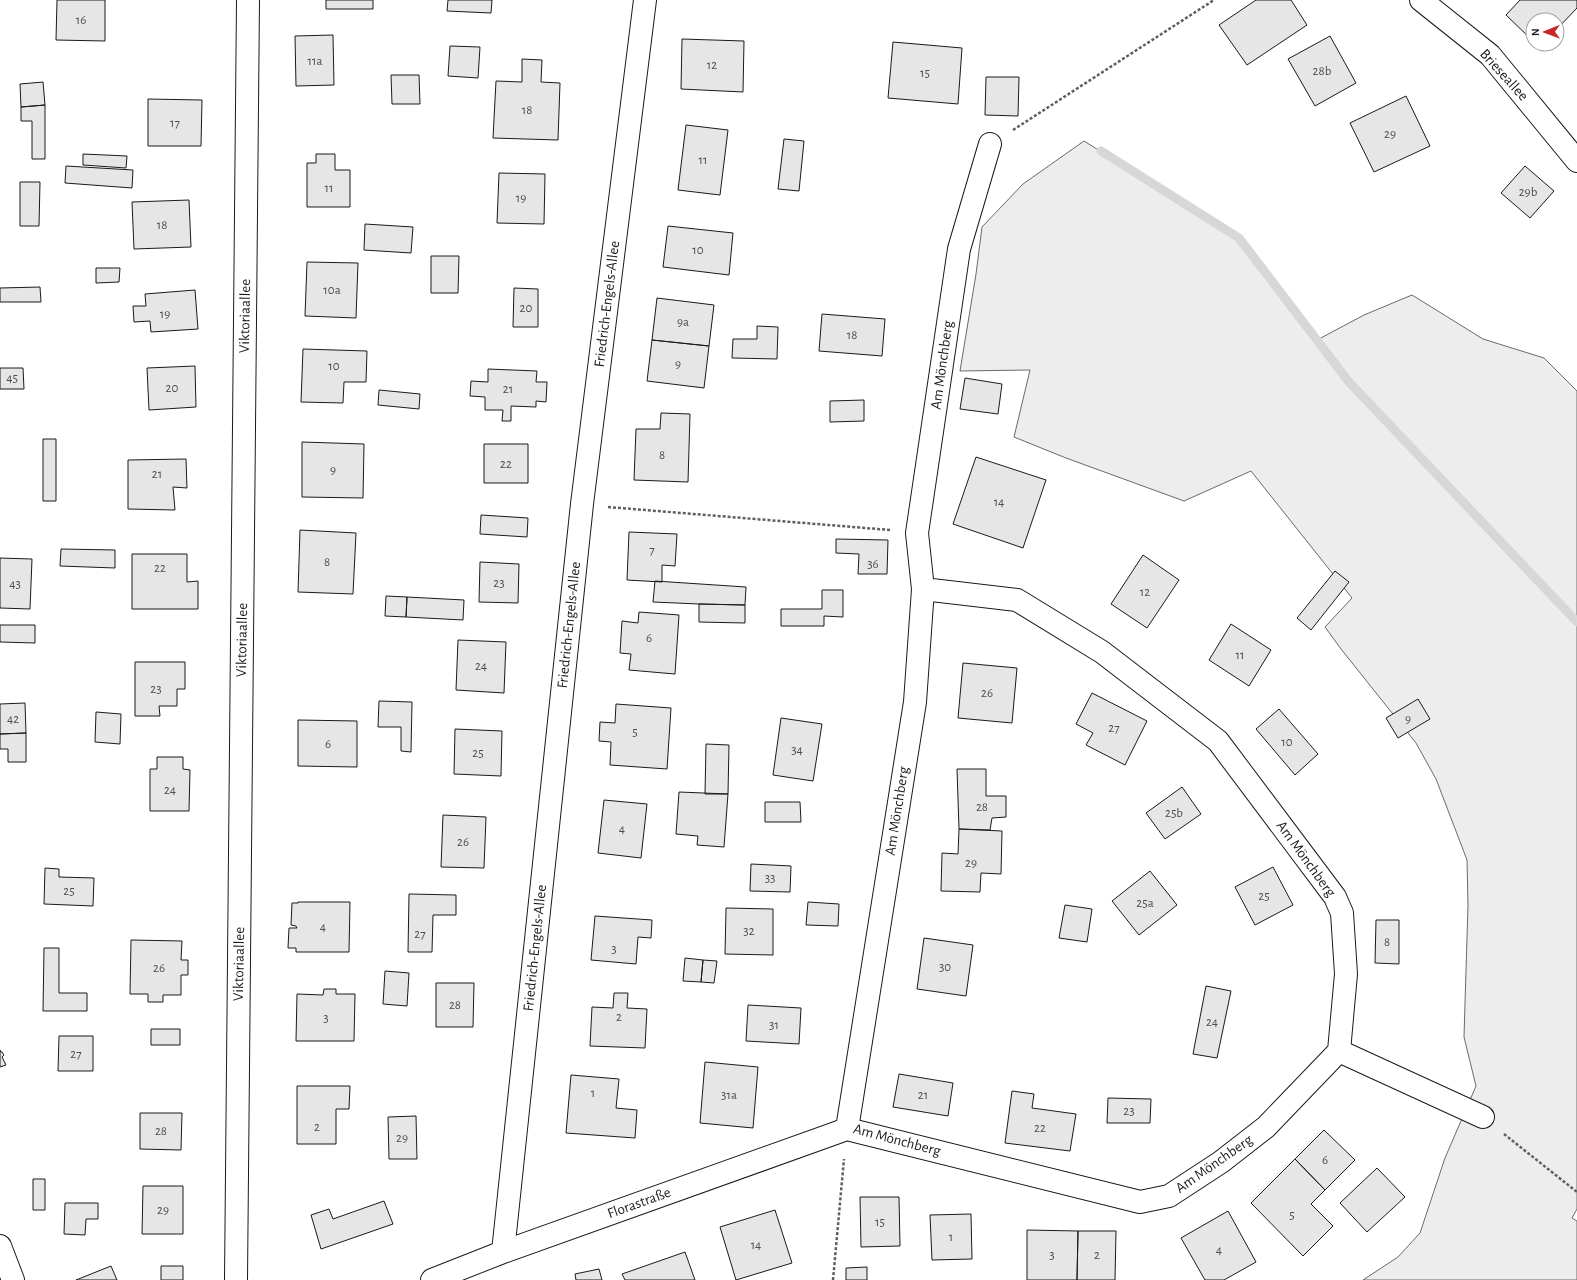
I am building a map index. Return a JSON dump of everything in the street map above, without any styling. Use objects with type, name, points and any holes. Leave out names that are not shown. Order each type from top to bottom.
[{"type":"street","name":"Viktoriaallee","points":[[236,1280],[248,0]]},
{"type":"street","name":"Friedrich-Engels-Allee","points":[[503,1252],[582,504],[645,0]]},
{"type":"street","name":"Brieseallee","points":[[1421,0],[1490,55],[1577,161]]},
{"type":"street","name":"Am Mönchberg","points":[[923,589],[1017,600],[1102,652],[1218,741],[1335,896],[1342,914],[1346,974],[1339,1051],[1266,1127],[1222,1162],[1169,1196],[1140,1202],[847,1129],[915,702],[923,589],[917,532],[959,249],[990,144]]},
{"type":"street","points":[[1339,1051],[1483,1117]]},
{"type":"street","name":"Florastraße","points":[[432,1280],[503,1252],[847,1129]]},
{"type":"street","points":[[0,1246],[13,1280]]},
{"type":"path","points":[[990,144],[1214,0]]},
{"type":"path","points":[[582,504],[917,532]]},
{"type":"path","points":[[1483,1117],[1577,1192]]},
{"type":"path","points":[[833,1280],[847,1129]]},
{"type":"shaded area","points":[[1084,141],[1239,238],[1317,340],[1364,315],[1412,295],[1483,339],[1544,358],[1577,391],[1577,1209],[1572,1218],[1577,1221],[1577,1280],[1363,1280],[1398,1257],[1420,1233],[1445,1158],[1476,1086],[1464,1037],[1468,905],[1467,860],[1436,779],[1416,743],[1325,627],[1352,598],[1251,471],[1184,501],[1066,458],[1014,437],[1030,370],[960,371],[982,227],[1023,184]]},
{"type":"building","points":[[57,0],[105,0],[105,41],[56,40]]},
{"type":"building","points":[[326,0],[373,0],[373,9],[326,9]]},
{"type":"building","points":[[448,0],[492,0],[491,13],[447,11]]},
{"type":"building","points":[[1256,0],[1291,0],[1307,25],[1247,65],[1219,25]]},
{"type":"building","points":[[1520,0],[1577,0],[1577,8],[1565,21],[1565,12],[1525,12],[1525,33],[1506,15]]},
{"type":"building","points":[[333,35],[334,85],[296,86],[295,36]]},
{"type":"building","points":[[1330,36],[1356,83],[1315,106],[1288,59]]},
{"type":"building","points":[[682,39],[744,41],[743,92],[681,89]]},
{"type":"building","points":[[893,42],[962,48],[958,104],[888,98]]},
{"type":"building","points":[[450,46],[480,47],[478,78],[448,76]]},
{"type":"building","points":[[522,59],[542,60],[541,82],[560,83],[558,140],[493,138],[496,81],[522,82]]},
{"type":"building","points":[[391,75],[419,75],[420,104],[392,104]]},
{"type":"building","points":[[986,77],[1019,77],[1018,116],[985,115]]},
{"type":"building","points":[[43,82],[45,105],[21,107],[20,84]]},
{"type":"building","points":[[1406,96],[1430,146],[1374,172],[1350,123]]},
{"type":"building","points":[[148,99],[202,100],[201,146],[148,146]]},
{"type":"building","points":[[45,105],[45,159],[32,159],[32,121],[21,121],[21,107]]},
{"type":"building","points":[[686,125],[728,130],[720,195],[678,190]]},
{"type":"building","points":[[784,139],[804,141],[799,191],[778,189]]},
{"type":"building","points":[[83,154],[127,156],[126,168],[83,165]]},
{"type":"building","points":[[316,154],[335,154],[335,170],[350,170],[350,207],[307,207],[307,163],[316,163]]},
{"type":"building","points":[[66,166],[133,170],[132,188],[65,183]]},
{"type":"building","points":[[1525,166],[1554,191],[1530,218],[1501,193]]},
{"type":"building","points":[[499,173],[545,174],[544,224],[497,223]]},
{"type":"building","points":[[20,182],[40,182],[39,226],[20,226]]},
{"type":"building","points":[[189,200],[191,247],[134,249],[132,202]]},
{"type":"building","points":[[365,224],[413,227],[411,253],[364,250]]},
{"type":"building","points":[[668,226],[733,233],[729,275],[663,267]]},
{"type":"building","points":[[431,256],[459,256],[458,293],[431,293]]},
{"type":"building","points":[[307,262],[358,263],[356,318],[305,316]]},
{"type":"building","points":[[96,268],[120,268],[119,282],[96,283]]},
{"type":"building","points":[[40,287],[41,302],[0,302],[0,288]]},
{"type":"building","points":[[514,288],[538,289],[538,327],[513,327]]},
{"type":"building","points":[[195,290],[198,329],[151,332],[150,321],[134,322],[133,306],[146,306],[145,294]]},
{"type":"building","points":[[657,298],[714,305],[709,346],[652,340]]},
{"type":"building","points":[[822,314],[885,319],[882,356],[819,351]]},
{"type":"building","points":[[757,326],[778,327],[777,359],[732,358],[733,339],[757,339]]},
{"type":"building","points":[[652,340],[709,346],[704,388],[647,381]]},
{"type":"building","points":[[303,349],[367,351],[366,382],[344,382],[343,403],[301,402]]},
{"type":"building","points":[[195,366],[196,407],[149,410],[147,368]]},
{"type":"building","points":[[0,368],[23,368],[24,389],[0,389]]},
{"type":"building","points":[[488,369],[537,371],[536,382],[547,382],[546,402],[536,401],[536,407],[511,406],[511,421],[502,421],[503,410],[485,410],[485,397],[470,396],[471,381],[488,382]]},
{"type":"building","points":[[965,378],[1002,384],[998,414],[960,409]]},
{"type":"building","points":[[379,390],[420,394],[419,409],[378,405]]},
{"type":"building","points":[[864,400],[864,421],[830,422],[830,401]]},
{"type":"building","points":[[661,413],[690,414],[688,482],[634,480],[636,429],[660,429]]},
{"type":"building","points":[[43,439],[56,439],[56,501],[43,501]]},
{"type":"building","points":[[302,442],[364,444],[363,498],[302,497]]},
{"type":"building","points":[[484,444],[528,444],[528,483],[484,483]]},
{"type":"building","points":[[976,457],[1046,480],[1023,548],[953,524]]},
{"type":"building","points":[[186,459],[187,488],[173,487],[175,510],[128,509],[128,460]]},
{"type":"building","points":[[481,515],[528,518],[527,537],[480,534]]},
{"type":"building","points":[[300,530],[356,533],[353,594],[298,592]]},
{"type":"building","points":[[629,532],[677,534],[675,566],[662,565],[662,582],[627,580]]},
{"type":"building","points":[[836,539],[888,540],[887,574],[858,574],[859,554],[836,553]]},
{"type":"building","points":[[61,549],[115,550],[115,568],[60,566]]},
{"type":"building","points":[[132,554],[187,554],[187,582],[198,581],[198,609],[132,609]]},
{"type":"building","points":[[1143,555],[1179,580],[1147,628],[1111,604]]},
{"type":"building","points":[[0,558],[32,559],[30,609],[0,608]]},
{"type":"building","points":[[480,562],[519,564],[518,603],[479,602]]},
{"type":"building","points":[[1335,571],[1349,582],[1311,630],[1297,618]]},
{"type":"building","points":[[655,581],[746,587],[745,605],[653,602]]},
{"type":"building","points":[[822,590],[843,590],[843,617],[824,616],[824,626],[781,626],[781,609],[822,609]]},
{"type":"building","points":[[386,596],[407,597],[406,617],[385,616]]},
{"type":"building","points":[[407,597],[464,600],[463,620],[406,617]]},
{"type":"building","points":[[699,604],[745,605],[745,623],[699,622]]},
{"type":"building","points":[[639,612],[679,615],[675,674],[629,670],[631,654],[620,653],[622,621],[638,623]]},
{"type":"building","points":[[1231,624],[1271,650],[1249,686],[1209,660]]},
{"type":"building","points":[[0,625],[35,625],[35,643],[0,642]]},
{"type":"building","points":[[458,640],[506,642],[504,693],[456,690]]},
{"type":"building","points":[[135,662],[185,662],[185,689],[177,689],[177,706],[159,706],[160,716],[135,716]]},
{"type":"building","points":[[963,663],[1017,668],[1012,723],[958,718]]},
{"type":"building","points":[[1092,693],[1147,721],[1125,765],[1086,745],[1093,733],[1076,724]]},
{"type":"building","points":[[1418,699],[1430,719],[1398,738],[1386,718]]},
{"type":"building","points":[[379,701],[412,702],[411,752],[401,751],[401,727],[378,727]]},
{"type":"building","points":[[25,703],[26,733],[0,734],[0,704]]},
{"type":"building","points":[[616,704],[671,708],[667,769],[610,765],[611,742],[599,741],[600,722],[615,723]]},
{"type":"building","points":[[1279,709],[1318,754],[1295,775],[1256,729]]},
{"type":"building","points":[[96,712],[121,714],[120,744],[95,742]]},
{"type":"building","points":[[781,718],[822,724],[813,781],[773,775]]},
{"type":"building","points":[[298,720],[357,721],[357,767],[298,766]]},
{"type":"building","points":[[455,729],[502,731],[501,776],[454,774]]},
{"type":"building","points":[[26,733],[26,762],[8,762],[8,749],[0,749],[0,734]]},
{"type":"building","points":[[706,744],[729,745],[728,794],[705,794]]},
{"type":"building","points":[[157,757],[183,757],[183,769],[190,770],[189,811],[150,811],[150,769],[157,769]]},
{"type":"building","points":[[957,769],[986,769],[986,796],[1006,796],[1006,817],[992,818],[990,830],[959,829]]},
{"type":"building","points":[[1182,787],[1201,814],[1165,839],[1146,813]]},
{"type":"building","points":[[679,792],[728,794],[724,847],[697,845],[698,836],[676,834]]},
{"type":"building","points":[[604,800],[647,804],[641,858],[598,853]]},
{"type":"building","points":[[765,802],[800,802],[801,822],[765,822]]},
{"type":"building","points":[[443,815],[486,817],[484,868],[441,867]]},
{"type":"building","points":[[959,829],[1002,831],[1001,874],[981,873],[980,892],[941,891],[942,853],[958,854]]},
{"type":"building","points":[[751,864],[791,866],[790,892],[750,891]]},
{"type":"building","points":[[1273,867],[1293,905],[1255,925],[1235,887]]},
{"type":"building","points":[[45,868],[59,869],[59,877],[94,878],[93,906],[44,904]]},
{"type":"building","points":[[1150,871],[1177,905],[1139,935],[1112,901]]},
{"type":"building","points":[[409,894],[456,895],[456,915],[433,915],[432,952],[408,952]]},
{"type":"building","points":[[350,902],[349,952],[296,952],[296,948],[288,948],[289,928],[297,928],[296,926],[291,925],[292,903]]},
{"type":"building","points":[[808,902],[839,904],[838,926],[806,925]]},
{"type":"building","points":[[1065,905],[1092,909],[1087,942],[1059,938]]},
{"type":"building","points":[[726,908],[773,909],[773,955],[725,954]]},
{"type":"building","points":[[595,916],[652,920],[651,938],[638,937],[636,964],[591,960]]},
{"type":"building","points":[[1376,920],[1399,920],[1399,964],[1375,963]]},
{"type":"building","points":[[924,938],[973,945],[966,996],[917,989]]},
{"type":"building","points":[[131,940],[182,941],[181,960],[188,960],[188,975],[181,975],[181,995],[163,995],[163,1002],[148,1002],[148,994],[130,994]]},
{"type":"building","points":[[44,948],[59,948],[59,993],[87,993],[87,1011],[43,1011]]},
{"type":"building","points":[[685,958],[703,960],[701,982],[683,981]]},
{"type":"building","points":[[703,960],[717,961],[714,983],[701,982]]},
{"type":"building","points":[[385,971],[409,973],[407,1006],[383,1004]]},
{"type":"building","points":[[436,983],[474,983],[473,1027],[436,1027]]},
{"type":"building","points":[[1206,986],[1231,991],[1217,1058],[1193,1054]]},
{"type":"building","points":[[324,989],[336,989],[336,994],[355,994],[354,1041],[296,1041],[297,994],[323,995]]},
{"type":"building","points":[[614,993],[628,993],[627,1008],[647,1009],[645,1048],[590,1046],[592,1007],[613,1008]]},
{"type":"building","points":[[748,1005],[801,1008],[799,1044],[746,1041]]},
{"type":"building","points":[[151,1029],[180,1029],[180,1045],[151,1045]]},
{"type":"building","points":[[59,1036],[93,1036],[93,1071],[58,1071]]},
{"type":"building","points":[[0,1050],[4,1055],[2,1057],[6,1065],[0,1067]]},
{"type":"building","points":[[705,1062],[758,1067],[753,1128],[700,1123]]},
{"type":"building","points":[[899,1074],[953,1083],[948,1116],[893,1107]]},
{"type":"building","points":[[571,1075],[619,1079],[616,1108],[637,1110],[635,1138],[566,1133]]},
{"type":"building","points":[[297,1086],[350,1086],[349,1109],[336,1109],[336,1144],[297,1144]]},
{"type":"building","points":[[1012,1091],[1034,1094],[1032,1108],[1076,1114],[1070,1151],[1005,1143]]},
{"type":"building","points":[[1108,1098],[1151,1099],[1150,1123],[1107,1123]]},
{"type":"building","points":[[140,1113],[182,1113],[181,1150],[140,1149]]},
{"type":"building","points":[[416,1116],[417,1159],[389,1159],[388,1117]]},
{"type":"building","points":[[1324,1130],[1355,1160],[1325,1190],[1295,1159]]},
{"type":"building","points":[[1295,1159],[1325,1190],[1311,1204],[1333,1226],[1303,1256],[1251,1203]]},
{"type":"building","points":[[1377,1168],[1405,1197],[1367,1232],[1340,1203]]},
{"type":"building","points":[[33,1179],[45,1179],[45,1210],[33,1210]]},
{"type":"building","points":[[143,1186],[183,1186],[183,1234],[142,1234]]},
{"type":"building","points":[[860,1197],[899,1197],[900,1246],[861,1247]]},
{"type":"building","points":[[384,1201],[393,1224],[321,1249],[311,1215],[329,1209],[333,1219]]},
{"type":"building","points":[[65,1203],[98,1203],[98,1219],[86,1219],[85,1235],[64,1234]]},
{"type":"building","points":[[775,1210],[792,1263],[736,1280],[720,1227]]},
{"type":"building","points":[[1228,1211],[1256,1262],[1224,1280],[1205,1280],[1181,1238]]},
{"type":"building","points":[[971,1214],[972,1259],[932,1260],[930,1215]]},
{"type":"building","points":[[1027,1230],[1078,1231],[1077,1280],[1027,1280]]},
{"type":"building","points":[[1078,1231],[1116,1231],[1115,1280],[1077,1280]]},
{"type":"building","points":[[685,1252],[695,1280],[625,1280],[622,1274]]},
{"type":"building","points":[[111,1266],[117,1280],[76,1280]]},
{"type":"building","points":[[161,1266],[183,1266],[183,1280],[161,1280]]},
{"type":"building","points":[[867,1267],[867,1280],[846,1280],[846,1268]]},
{"type":"building","points":[[599,1269],[602,1280],[576,1280],[575,1274]]},
{"type":"waterway","points":[[1101,151],[1239,238],[1349,382],[1577,622]]}]
